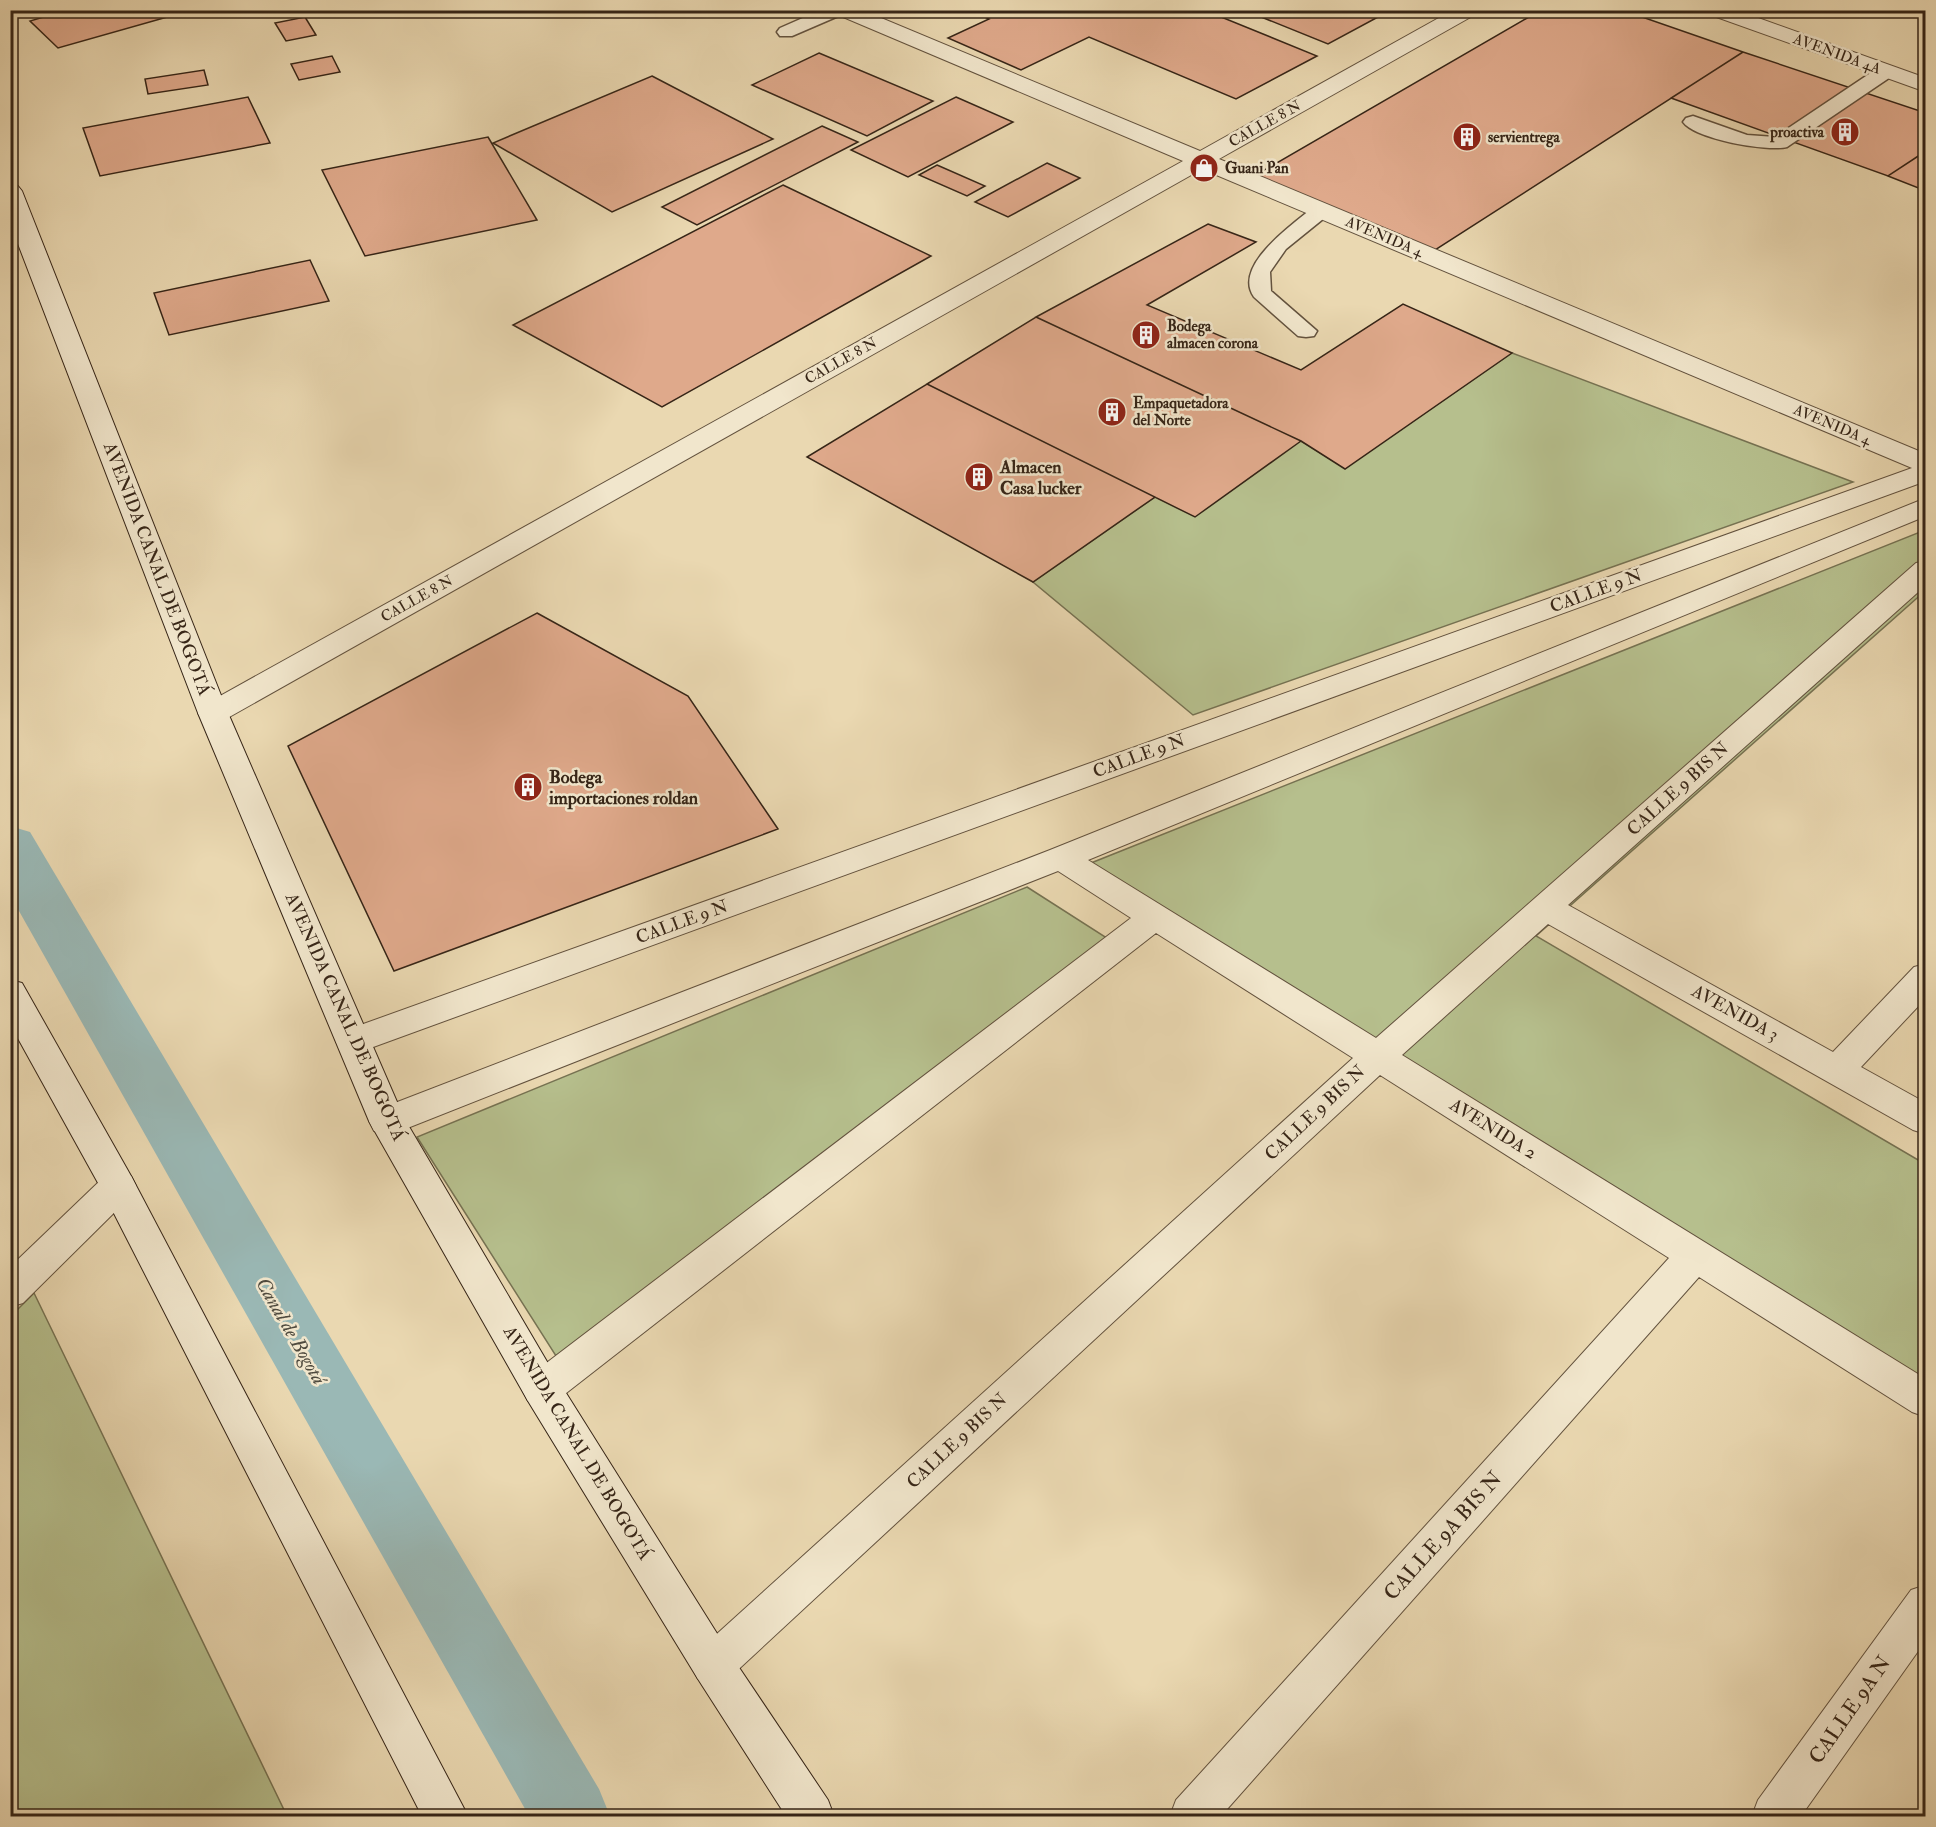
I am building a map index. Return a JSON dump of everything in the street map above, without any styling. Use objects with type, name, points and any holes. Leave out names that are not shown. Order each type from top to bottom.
[{"type":"street","name":"AVENIDA 4","points":[[843,10],[1926,464]]},
{"type":"street","name":"CALLE 8 N","points":[[213,713],[1469,10]]},
{"type":"street","name":"AVENIDA 4A","points":[[1715,10],[1926,86]]},
{"type":"street","name":"AVENIDA CANAL DE BOGOTÁ","points":[[10,191],[213,713],[387,1121],[542,1389],[713,1665],[812,1816]]},
{"type":"street","name":"CALLE 9 N","points":[[353,1041],[1926,472]]},
{"type":"street","points":[[387,1121],[1061,858],[1926,506]]},
{"type":"street","name":"CALLE 9 BIS N","points":[[713,1665],[1378,1056],[1926,569]]},
{"type":"street","name":"AVENIDA 2","points":[[1061,858],[1926,1400]]},
{"type":"street","name":"AVENIDA 3","points":[[1545,907],[1926,1120]]},
{"type":"street","points":[[542,1389],[1155,917]]},
{"type":"street","points":[[1837,1070],[1926,976]]},
{"type":"street","points":[[10,992],[118,1186],[446,1816]]},
{"type":"street","points":[[10,1292],[118,1186]]},
{"type":"street","name":"CALLE 9A BIS N","points":[[1192,1816],[1695,1255]]},
{"type":"street","name":"CALLE 9A N","points":[[1774,1816],[1926,1604]]},
{"type":"lane","points":[[786,32],[837,10]]},
{"type":"lane","points":[[1693,122],[1748,142],[1762,144],[1780,142],[1885,72]]},
{"type":"lane","points":[[1306,331],[1262,293],[1260,272],[1279,245],[1321,210]]},
{"type":"green space","points":[[1512,353],[1853,482],[1193,715],[1033,582],[1155,497],[1301,441],[1345,468]]},
{"type":"green space","points":[[1925,530],[1925,591],[1536,936],[1925,1164],[1925,1396],[1091,863]]},
{"type":"green space","points":[[1027,887],[1110,940],[556,1356],[417,1137]]},
{"type":"green space","points":[[34,1293],[287,1816],[11,1816],[10,1317]]},
{"type":"building","points":[[67,10],[192,10],[58,48],[30,21]]},
{"type":"building","points":[[970,10],[1204,10],[1317,56],[1236,99],[1089,37],[1021,70],[948,38],[989,19]]},
{"type":"building","points":[[1244,10],[1391,10],[1328,44]]},
{"type":"building","name":"servientrega","points":[[1541,10],[1622,10],[1743,52],[1432,252],[1256,175]]},
{"type":"building","points":[[305,17],[316,35],[286,41],[275,23]]},
{"type":"building","name":"proactiva","points":[[1743,52],[1926,113],[1926,151],[1888,176],[1671,98]]},
{"type":"building","points":[[819,53],[933,101],[867,136],[752,85]]},
{"type":"building","points":[[332,56],[340,72],[299,80],[291,64]]},
{"type":"building","points":[[204,70],[208,85],[148,94],[145,79]]},
{"type":"building","points":[[652,76],[773,139],[612,212],[493,143]]},
{"type":"building","points":[[248,97],[270,143],[100,176],[83,128]]},
{"type":"building","points":[[956,97],[1013,122],[908,177],[851,150]]},
{"type":"building","points":[[822,126],[858,142],[697,225],[662,207]]},
{"type":"building","points":[[488,137],[537,220],[365,256],[322,170]]},
{"type":"building","points":[[1921,154],[1926,156],[1926,191],[1888,176]]},
{"type":"building","points":[[1047,163],[1080,178],[1008,217],[975,202]]},
{"type":"building","points":[[937,165],[985,186],[967,196],[919,175]]},
{"type":"building","points":[[783,185],[931,256],[662,407],[513,325]]},
{"type":"building","name":"Bodega almacen corona","points":[[1208,224],[1256,242],[1147,305],[1301,370],[1403,304],[1512,353],[1345,469],[1301,441],[1036,317]]},
{"type":"building","points":[[310,260],[329,301],[169,335],[154,293]]},
{"type":"building","name":"Empaquetadora del Norte","points":[[1036,317],[1301,441],[1195,517],[927,384]]},
{"type":"building","name":"Almacen Casa lucker","points":[[927,384],[1155,497],[1033,582],[807,457]]},
{"type":"building","name":"Bodega importaciones roldan","points":[[537,613],[688,696],[778,829],[394,971],[288,746]]},
{"type":"waterway","name":"Canal de Bogotá","points":[[10,845],[571,1816]]},
{"type":"place","name":"proactiva","points":[[1845,132]]},
{"type":"place","name":"servientrega","points":[[1467,137]]},
{"type":"place","name":"Guani Pan","points":[[1204,168]]},
{"type":"place","name":"Bodega almacen corona","points":[[1146,335]]},
{"type":"place","name":"Empaquetadora del Norte","points":[[1112,412]]},
{"type":"place","name":"Almacen Casa lucker","points":[[979,477]]},
{"type":"place","name":"Bodega importaciones roldan","points":[[528,787]]}]
